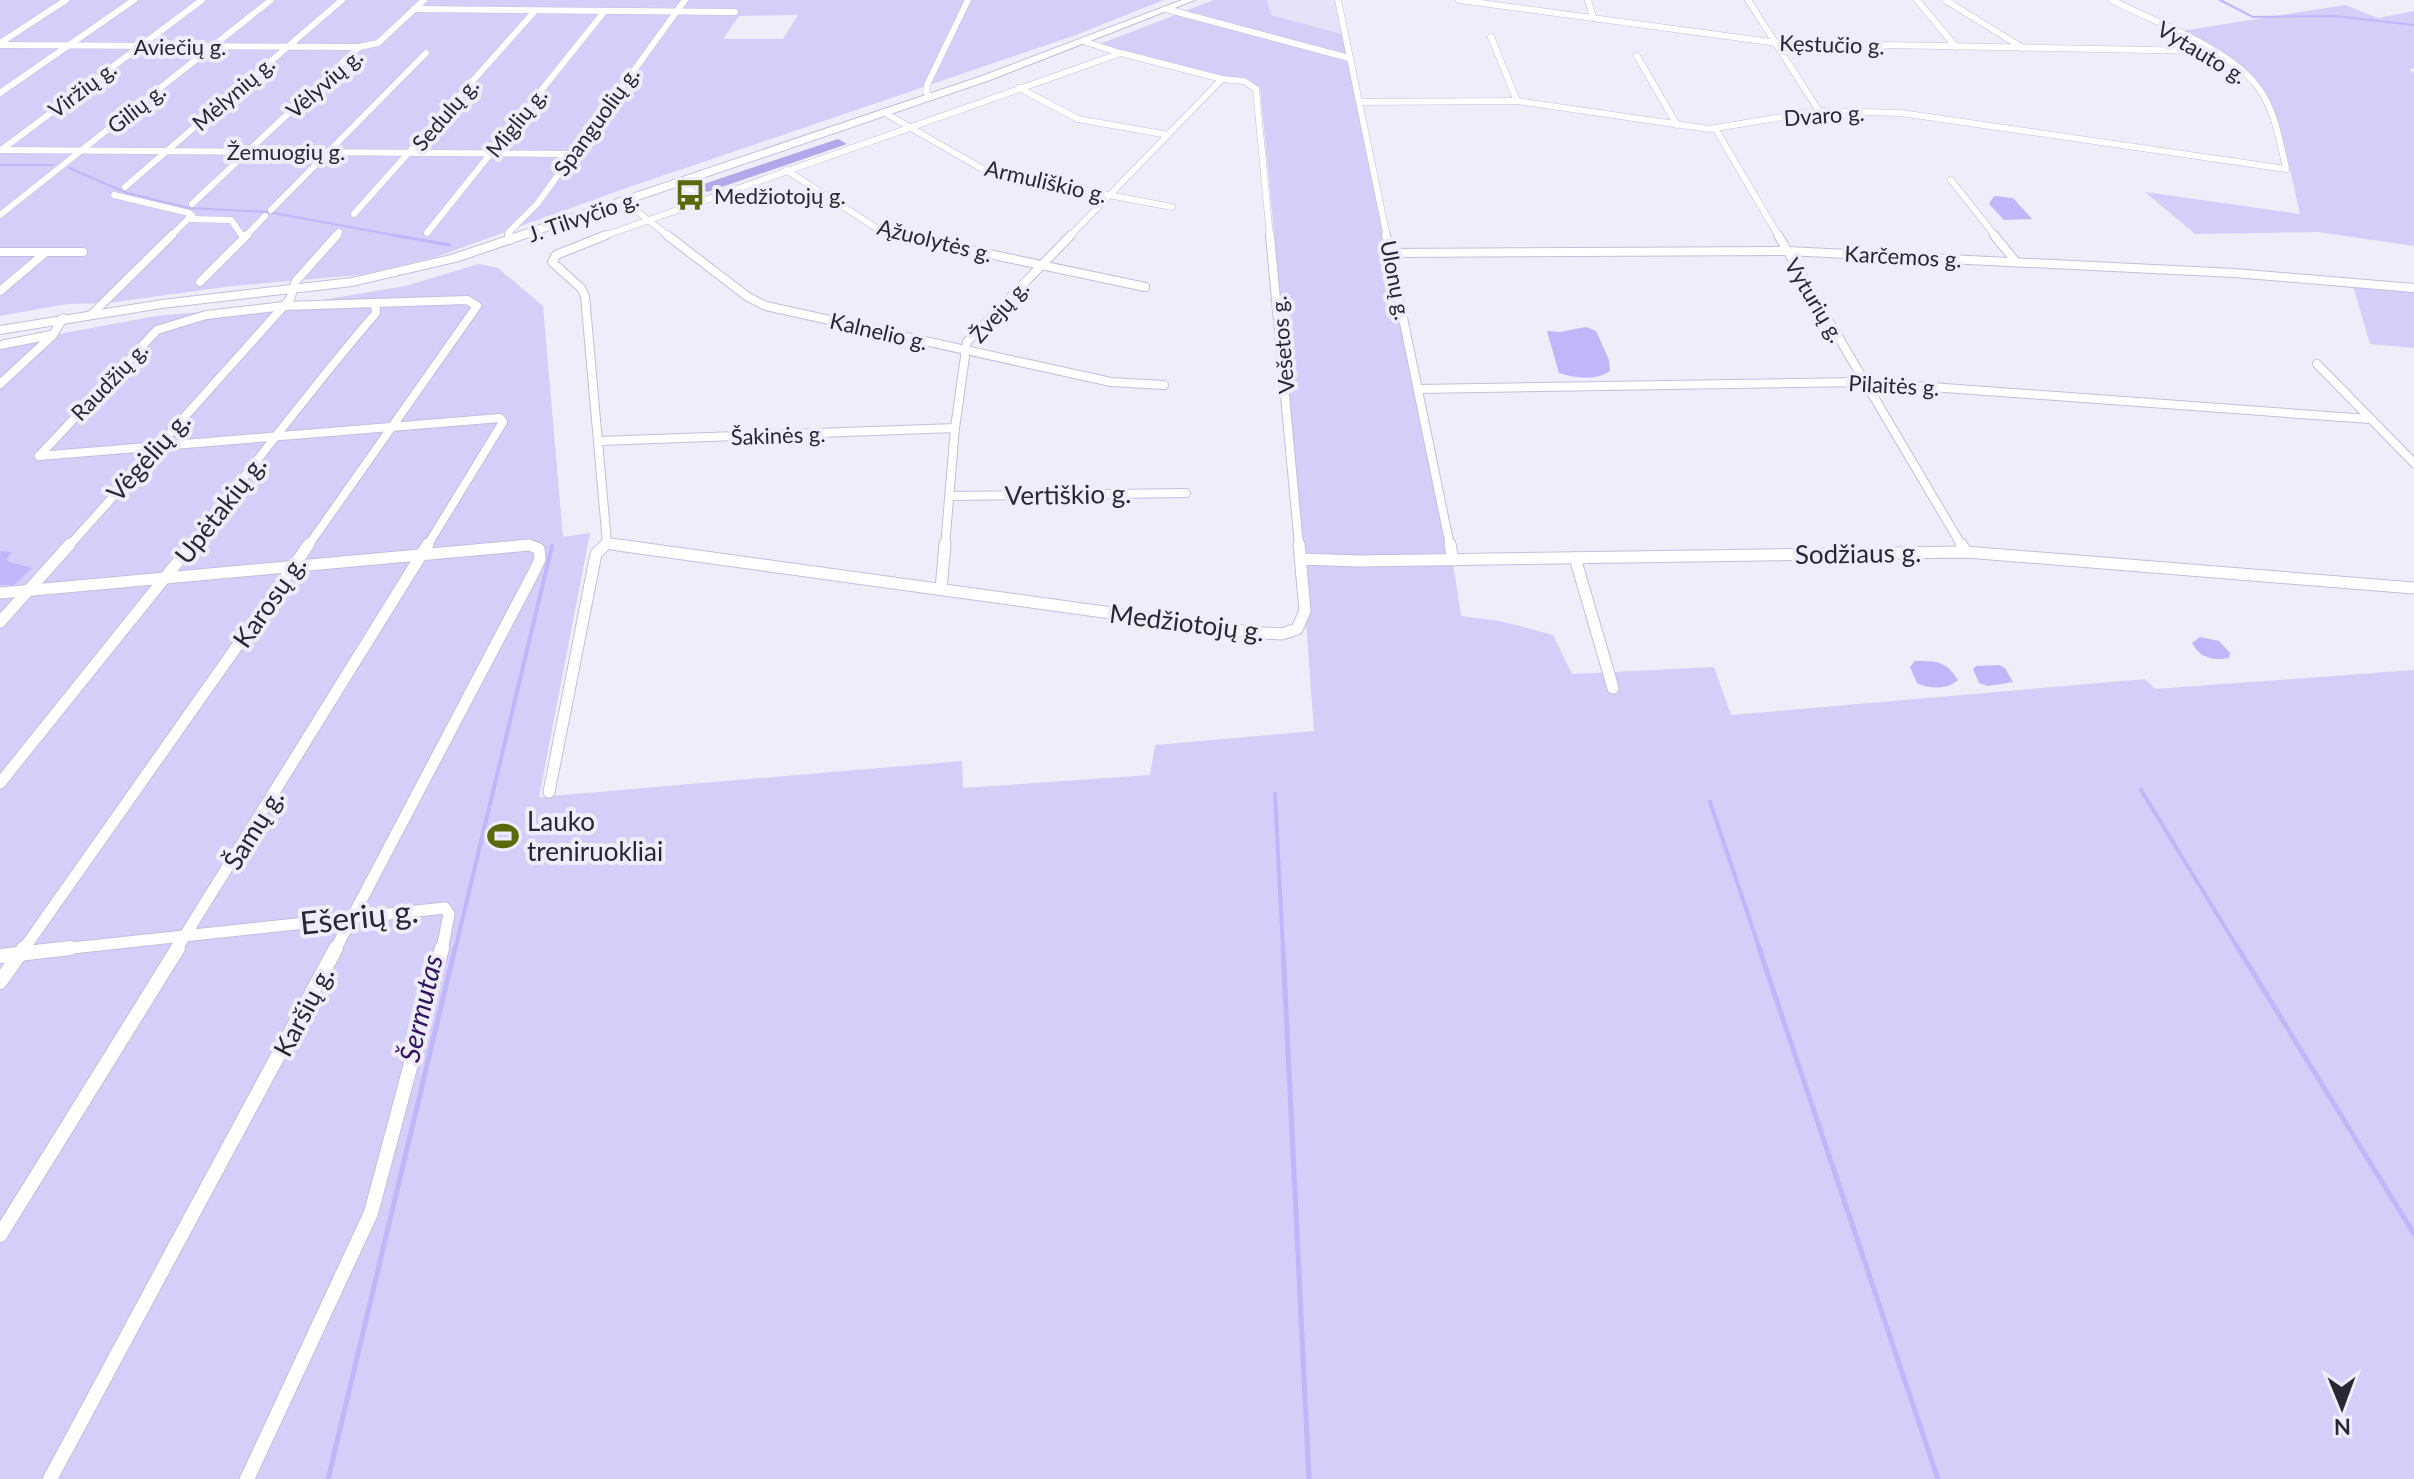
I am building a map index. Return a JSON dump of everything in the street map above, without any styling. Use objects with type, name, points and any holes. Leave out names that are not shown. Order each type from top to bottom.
[{"type":"main road","name":"J. Tilvyčio g.","points":[[0,330],[93,313],[389,275],[510,240],[885,113],[1086,42],[1190,0]]},
{"type":"street","points":[[0,44],[66,0]]},
{"type":"street","points":[[0,93],[134,0]]},
{"type":"street","name":"Viržių g.","points":[[0,150],[202,0]]},
{"type":"street","name":"Gilių g.","points":[[0,215],[271,0]]},
{"type":"street","name":"Mėlynių g.","points":[[125,187],[342,0]]},
{"type":"street","name":"Vėlyvių g.","points":[[192,204],[359,47],[378,43],[424,0]]},
{"type":"street","name":"Miglių g.","points":[[427,233],[601,12],[607,0]]},
{"type":"street","name":"Spanguolių g.","points":[[510,240],[509,232],[537,204],[685,0]]},
{"type":"street","points":[[931,97],[926,92],[927,85],[968,0]]},
{"type":"street","name":"Ulonų g.","points":[[1338,0],[1453,560]]},
{"type":"street","name":"Kęstučio g.","points":[[1459,0],[1778,43],[2208,51]]},
{"type":"street","points":[[1588,0],[1593,18]]},
{"type":"street","points":[[1748,0],[1819,111]]},
{"type":"street","points":[[1917,0],[1956,47]]},
{"type":"street","points":[[1945,0],[2023,48]]},
{"type":"street","name":"Vytauto g.","points":[[2112,0],[2246,75],[2257,87],[2269,113],[2286,169]]},
{"type":"street","points":[[414,9],[735,12]]},
{"type":"street","points":[[1166,9],[1349,58]]},
{"type":"street","name":"Sedulų g.","points":[[354,214],[535,11]]},
{"type":"street","points":[[1491,37],[1517,101]]},
{"type":"street","points":[[1086,42],[1222,79]]},
{"type":"street","name":"Aviečių g.","points":[[0,44],[359,47]]},
{"type":"street","points":[[200,282],[426,53]]},
{"type":"street","points":[[549,792],[596,554],[607,543],[585,296],[581,288],[560,272],[553,259],[567,248],[645,219],[1121,53]]},
{"type":"street","points":[[1637,56],[1677,125]]},
{"type":"street","name":"Žvejų g.","points":[[941,589],[955,428],[965,350],[971,337],[1222,79]]},
{"type":"street","name":"Vešetos g.","points":[[1222,79],[1251,84],[1258,92],[1305,611],[1301,625],[1291,633]]},
{"type":"street","points":[[1019,88],[1078,119],[1168,135]]},
{"type":"street","name":"Dvaro g.","points":[[1360,102],[1517,101],[1715,128],[1819,111],[1927,116],[2286,169]]},
{"type":"street","name":"Armuliškio g.","points":[[885,113],[988,172],[1172,207]]},
{"type":"street","name":"Vyturių g.","points":[[1715,128],[1966,552]]},
{"type":"street","name":"Žemuogių g.","points":[[0,150],[572,154]]},
{"type":"street","name":"Ąžuolytės g.","points":[[786,170],[878,229],[1145,287]]},
{"type":"street","points":[[1951,180],[2016,262]]},
{"type":"street","points":[[680,183],[702,199]]},
{"type":"street","points":[[93,313],[192,215],[114,195]]},
{"type":"street","name":"Kalnelio g.","points":[[625,202],[756,302],[1111,382],[1164,385]]},
{"type":"street","points":[[188,219],[231,220],[243,237]]},
{"type":"street","points":[[292,289],[339,232]]},
{"type":"street","name":"Karčemos g.","points":[[1391,253],[1787,251],[2234,273],[2414,288]]},
{"type":"street","points":[[0,252],[83,252]]},
{"type":"street","points":[[0,291],[46,252]]},
{"type":"street","name":"Vėgėlių g.","points":[[0,622],[284,306],[293,294],[292,289]]},
{"type":"street","name":"Karosų g.","points":[[0,982],[477,306],[467,300],[403,305],[375,303]]},
{"type":"street","points":[[284,306],[375,303]]},
{"type":"street","name":"Upėtakių g.","points":[[0,783],[277,437],[309,391],[376,313],[375,303]]},
{"type":"street","name":"Raudžių g.","points":[[156,447],[39,456],[157,330],[206,315],[284,306]]},
{"type":"street","points":[[0,384],[53,335],[63,318]]},
{"type":"street","points":[[0,345],[53,335]]},
{"type":"street","points":[[2317,364],[2414,463]]},
{"type":"street","name":"Pilaitės g.","points":[[1418,389],[1863,382],[2369,419]]},
{"type":"street","name":"Šamų g.","points":[[0,1235],[503,422],[500,418],[391,428]]},
{"type":"street","points":[[156,447],[391,428]]},
{"type":"street","name":"Šakinės g.","points":[[600,441],[955,428]]},
{"type":"street","name":"Vertiškio g.","points":[[950,496],[1186,493]]},
{"type":"street","name":"Medžiotojų g.","points":[[607,543],[1249,632],[1291,633]]},
{"type":"street","name":"Karšių g.","points":[[50,1479],[353,917],[541,554],[539,549],[529,545],[423,554]]},
{"type":"street","name":"Sodžiaus g.","points":[[1301,559],[1453,560],[1966,552],[2414,588]]},
{"type":"street","points":[[0,593],[423,554]]},
{"type":"street","points":[[1575,558],[1613,688]]},
{"type":"street","name":"Ešerių g.","points":[[0,956],[429,908],[445,908],[449,914],[438,967],[371,1213],[247,1479]]},
{"type":"shaded area","points":[[0,0],[1164,0],[1073,36],[615,192],[436,257],[360,275],[232,286],[108,303],[67,304],[0,316]],"holes":[[[798,15],[783,39],[723,39],[739,16]]]},
{"type":"shaded area","points":[[1214,0],[1267,0],[1271,15],[1342,34],[1436,470],[1461,616],[1500,621],[1553,635],[1572,674],[1714,667],[1731,715],[2145,679],[2155,689],[2414,670],[2414,1479],[0,1479],[0,345],[156,316],[311,302],[405,286],[479,264],[498,268],[543,306],[563,537],[590,533],[539,797],[962,761],[963,788],[1150,775],[1155,745],[1314,731],[1289,387],[1260,87],[1245,80],[1218,77],[1100,44]]},
{"type":"shaded area","points":[[1267,0],[1336,0],[1342,34],[1271,15]]},
{"type":"shaded area","points":[[2345,5],[2378,18],[2414,11],[2414,68],[2409,70],[2414,73],[2414,246],[2318,232],[2195,234],[2145,192],[2300,214],[2281,138],[2265,96],[2237,68],[2175,32]]},
{"type":"shaded area","points":[[838,139],[847,144],[707,192],[698,186]]},
{"type":"shaded area","points":[[1994,196],[2013,198],[2032,219],[2004,220],[1989,204]]},
{"type":"shaded area","points":[[2353,286],[2414,290],[2414,348],[2370,344]]},
{"type":"shaded area","points":[[1586,327],[1596,331],[1609,360],[1610,371],[1585,378],[1559,373],[1547,331]]},
{"type":"shaded area","points":[[0,551],[12,552],[7,559],[9,562],[32,568],[14,585],[0,585]]},
{"type":"shaded area","points":[[2200,637],[2219,641],[2230,653],[2229,658],[2212,659],[2203,655],[2192,643]]},
{"type":"shaded area","points":[[1915,661],[1940,663],[1958,680],[1938,688],[1917,683],[1910,667]]},
{"type":"shaded area","points":[[1999,665],[2005,668],[2013,682],[1988,686],[1979,683],[1973,669],[1976,666]]},
{"type":"waterway","points":[[2220,0],[2253,17],[2335,16],[2414,25]]},
{"type":"waterway","points":[[0,165],[53,165]]},
{"type":"waterway","points":[[69,168],[127,193],[189,208],[268,212],[396,235]]},
{"type":"waterway","points":[[396,235],[450,245]]},
{"type":"waterway","points":[[396,235],[404,237]]},
{"type":"waterway","name":"Šermutas","points":[[455,950],[552,546]]},
{"type":"waterway","points":[[2141,790],[2239,950]]},
{"type":"waterway","points":[[1275,794],[1283,950]]},
{"type":"waterway","points":[[1710,802],[1760,950]]},
{"type":"waterway","name":"Šermutas","points":[[328,1479],[455,948]]},
{"type":"waterway","points":[[1283,948],[1309,1479]]},
{"type":"waterway","points":[[1759,948],[1938,1479]]},
{"type":"waterway","points":[[2238,948],[2414,1234]]},
{"type":"place","name":"Medžiotojų g.","points":[[690,195]]},
{"type":"place","name":"Lauko treniruokliai","points":[[503,836]]}]
